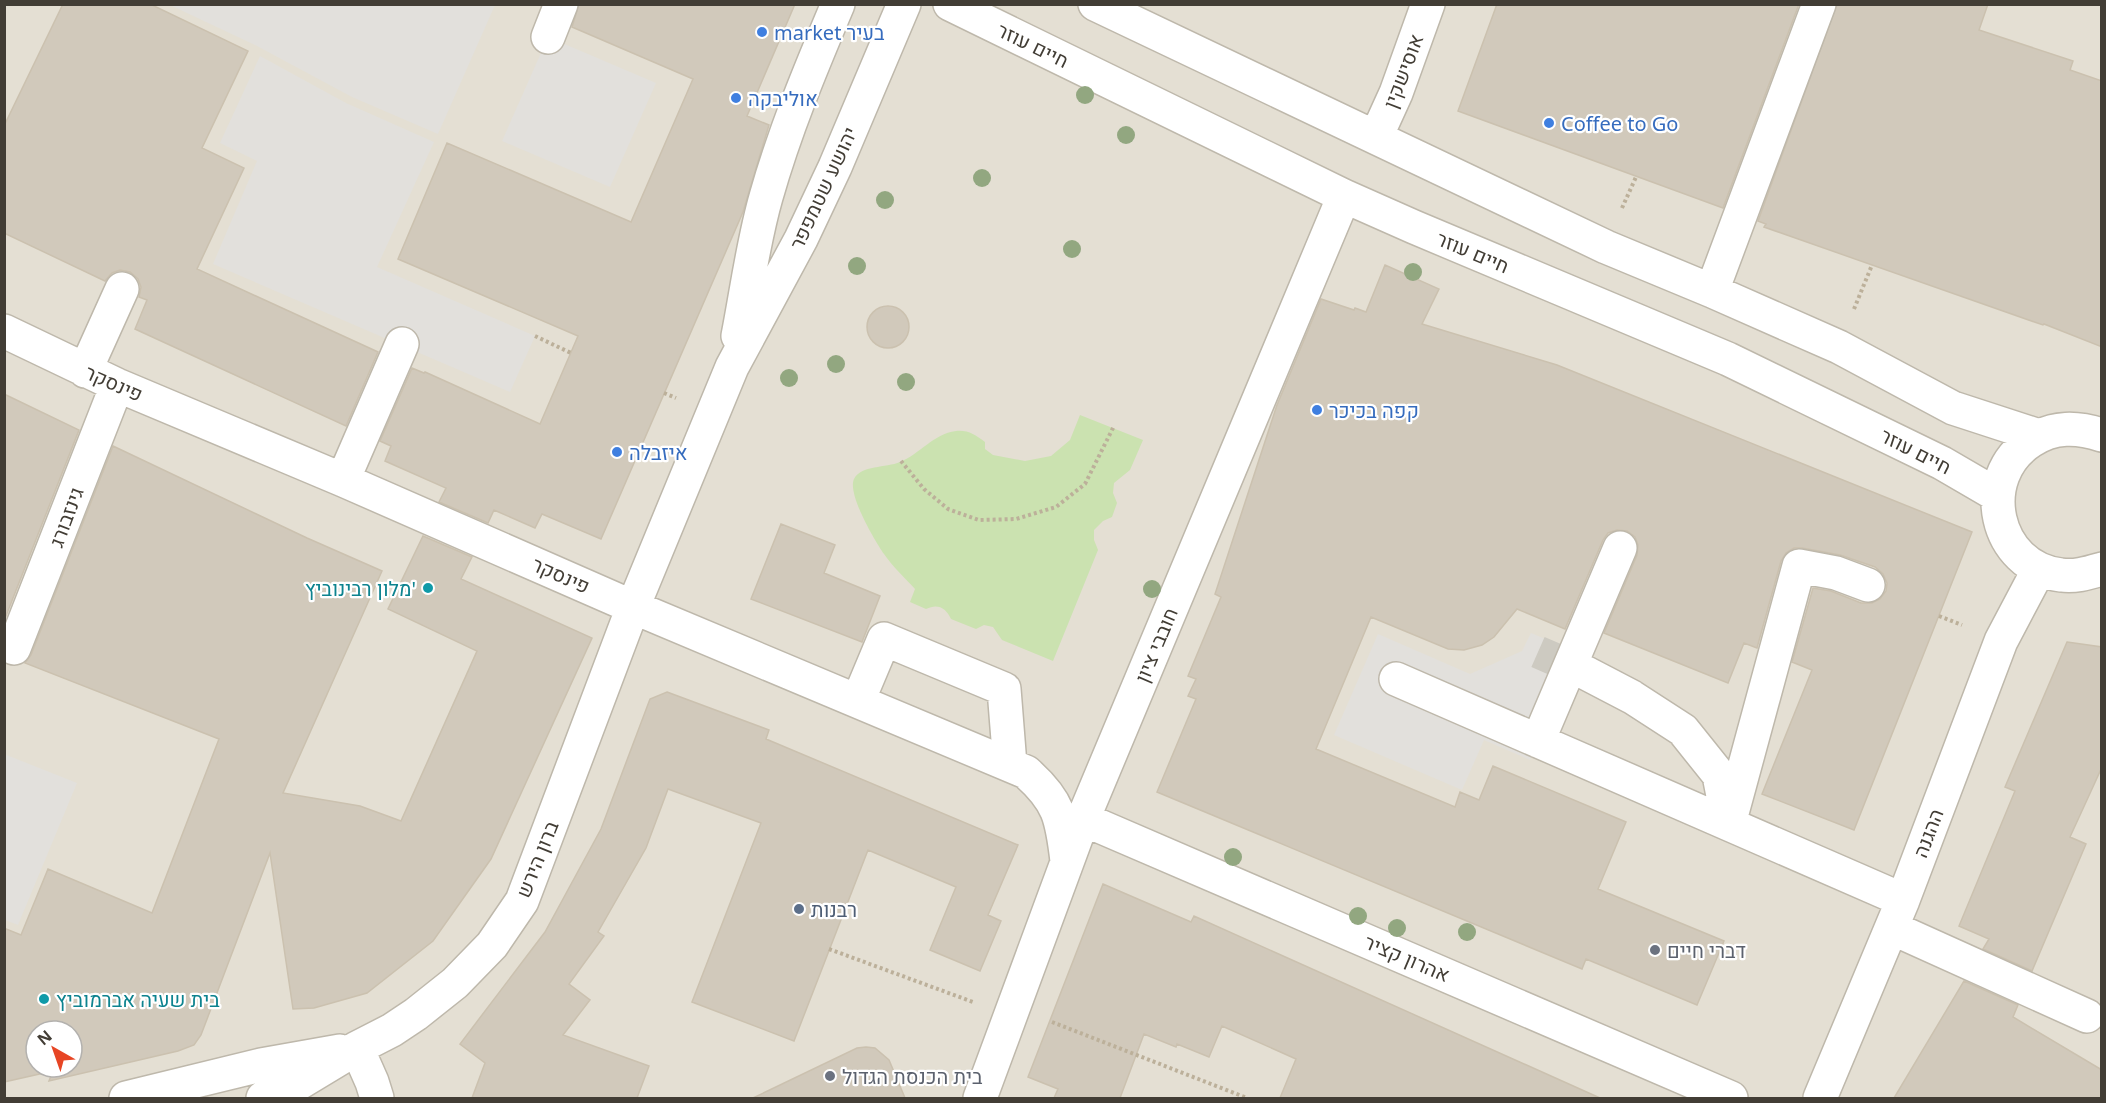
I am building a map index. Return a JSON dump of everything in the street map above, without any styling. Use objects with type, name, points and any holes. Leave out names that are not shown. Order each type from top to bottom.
[{"type":"street","points":[[548,37],[561,4]]},
{"type":"street","name":"יהושע שטמפפר","points":[[732,367],[765,199],[802,87],[838,4]]},
{"type":"street","name":"יהושע שטמפפר","points":[[633,607],[732,367],[801,239],[835,167],[904,4]]},
{"type":"street","name":"חיים עוזר","points":[[950,4],[1344,196],[1728,359],[1942,463],[1997,495]]},
{"type":"street","points":[[1095,4],[1606,247],[1839,347],[1953,408],[2038,436]]},
{"type":"street","name":"אוסישקין","points":[[1376,137],[1396,93],[1428,4]]},
{"type":"street","points":[[1712,291],[1819,4]]},
{"type":"street","name":"חובבי ציון","points":[[980,1098],[1083,819],[1344,196]]},
{"type":"street","points":[[85,371],[122,289]]},
{"type":"street","name":"פינסקר","points":[[4,331],[117,385],[343,480],[633,607],[1026,772],[1044,788],[1055,804],[1063,826],[1067,861]]},
{"type":"street","points":[[343,480],[402,344]]},
{"type":"street","name":"גינזבורג","points":[[14,648],[117,385]]},
{"type":"street","points":[[2102,435],[2084,429],[2061,429],[2038,436],[2023,446],[2010,460],[2001,477],[1997,495],[1999,518],[2007,539],[2020,556],[2039,569],[2061,575],[2084,575],[2102,568]]},
{"type":"street","points":[[1538,741],[1620,548]]},
{"type":"street","points":[[1720,820],[1799,566],[1836,573],[1868,585]]},
{"type":"street","name":"ההגנה","points":[[1820,1098],[1891,928],[2001,641],[2039,569]]},
{"type":"street","name":"ברון הירש","points":[[263,1098],[299,1083],[400,1025],[454,983],[492,945],[522,901],[633,607]]},
{"type":"street","points":[[858,701],[884,639],[1004,689],[1010,765]]},
{"type":"street","points":[[1396,679],[1720,820],[1891,928],[2088,1016]]},
{"type":"street","points":[[1584,679],[1671,738],[1704,779],[1720,820]]},
{"type":"street","name":"אהרון קציר","points":[[1083,819],[1731,1098]]},
{"type":"street","points":[[357,1048],[377,1098]]},
{"type":"street","name":"ברון הירש","points":[[126,1098],[261,1065],[357,1048]]},
{"type":"path","points":[[535,336],[571,353]]},
{"type":"path","points":[[901,461],[924,489],[948,509],[980,520],[1016,519],[1056,507],[1085,483],[1114,426]]},
{"type":"path","points":[[829,949],[1247,1098]]},
{"type":"shaded area","points":[[495,4],[438,134],[352,97],[257,46],[170,5]]},
{"type":"shaded area","points":[[5,5],[2101,5],[2101,1098],[5,1098]]},
{"type":"shaded area","points":[[548,37],[656,83],[610,187],[502,141]]},
{"type":"shaded area","points":[[260,56],[346,103],[434,142],[377,267],[535,336],[510,392],[213,264],[257,161],[220,143]]},
{"type":"shaded area","points":[[1531,633],[1576,652],[1530,760],[1484,740],[1462,790],[1334,735],[1378,634],[1470,674],[1522,651]]},
{"type":"shaded area","points":[[4,754],[77,783],[18,925],[5,920]]},
{"type":"green space","points":[[1080,415],[1143,440],[1130,470],[1114,483],[1113,493],[1117,503],[1112,517],[1103,521],[1094,530],[1094,540],[1098,550],[1053,661],[1002,640],[993,627],[984,625],[976,629],[951,619],[941,608],[934,606],[926,609],[910,602],[915,589],[884,554],[858,506],[853,486],[857,474],[868,469],[900,462],[940,436],[956,431],[968,432],[978,437],[985,442],[985,449],[993,455],[1025,461],[1051,456],[1070,440]]},
{"type":"building","points":[[63,4],[150,4],[248,51],[202,148],[244,168],[197,269],[378,352],[346,426],[135,329],[147,300],[139,297],[141,287],[138,279],[130,272],[120,270],[112,273],[105,281],[4,233],[4,126]]},
{"type":"building","points":[[579,4],[795,4],[747,116],[769,125],[743,212],[601,539],[542,514],[535,528],[494,510],[488,523],[439,502],[446,488],[385,461],[391,446],[380,441],[412,368],[540,424],[578,336],[398,259],[447,143],[631,222],[693,79],[572,27]]},
{"type":"building","points":[[1497,4],[1799,4],[1723,208],[1458,111]]},
{"type":"building","points":[[1837,4],[1988,4],[1979,30],[2073,61],[2070,70],[2102,81],[2102,347],[2044,324],[1764,227],[1766,224],[1758,221]]},
{"type":"building","points":[[1385,265],[1439,289],[1422,324],[1557,365],[1972,532],[1854,830],[1762,794],[1812,670],[1792,662],[1813,588],[1831,591],[1861,603],[1872,603],[1880,599],[1886,591],[1887,583],[1883,574],[1875,567],[1840,555],[1802,548],[1794,548],[1786,553],[1781,561],[1757,648],[1744,643],[1728,683],[1604,633],[1637,555],[1638,545],[1635,537],[1627,531],[1617,530],[1608,533],[1603,540],[1565,629],[1517,609],[1494,637],[1482,645],[1464,650],[1448,649],[1371,617],[1316,749],[1455,807],[1460,792],[1479,800],[1493,766],[1626,822],[1598,889],[1724,941],[1697,1005],[1586,959],[1582,969],[1157,792],[1196,699],[1188,696],[1196,679],[1188,676],[1221,597],[1215,594],[1277,405],[1321,299],[1366,312]]},
{"type":"building","points":[[888,306],[903,312],[909,327],[903,342],[888,348],[873,342],[867,327],[873,312]]},
{"type":"building","points":[[4,394],[79,430],[4,621]]},
{"type":"building","points":[[113,446],[382,571],[283,793],[360,806],[401,821],[477,651],[388,609],[423,536],[472,557],[461,579],[592,638],[491,859],[433,941],[367,993],[314,1008],[293,1009],[270,853],[201,1035],[194,1045],[178,1051],[84,1073],[84,1019],[24,1019],[24,1078],[4,1082],[4,928],[21,935],[48,869],[152,913],[219,739],[25,663],[31,655]]},
{"type":"building","points":[[781,524],[835,545],[824,573],[880,596],[862,642],[751,599]]},
{"type":"building","points":[[2067,642],[2102,647],[2102,767],[2070,837],[2086,844],[2032,971],[1983,949],[1989,939],[1959,926],[2015,791],[2005,787]]},
{"type":"building","points":[[667,692],[769,730],[766,739],[1018,845],[988,915],[1001,921],[980,971],[930,950],[956,887],[868,850],[794,1041],[692,1002],[761,823],[668,789],[646,848],[598,932],[604,936],[569,984],[590,1000],[563,1035],[649,1066],[637,1098],[472,1098],[485,1063],[460,1044],[545,932],[601,829],[650,699]]},
{"type":"building","points":[[1103,884],[1191,922],[1194,916],[1600,1098],[1280,1098],[1296,1059],[1222,1026],[1209,1057],[1144,1034],[1120,1098],[1054,1098],[1058,1089],[1028,1077]]},
{"type":"building","points":[[1964,981],[2018,1005],[2013,1017],[2102,1070],[2102,1098],[1894,1098]]},
{"type":"building","name":"בית הכנסת הגדול","points":[[857,1048],[875,1048],[889,1060],[905,1098],[753,1098]]},
{"type":"tunnel","points":[[1538,652],[1586,673]]},
{"type":"place","name":"market בעיר","points":[[762,32]]},
{"type":"place","name":"אוליבקה","points":[[736,98]]},
{"type":"place","name":"Coffee to Go","points":[[1549,123]]},
{"type":"place","name":"קפה בכיכר","points":[[1317,410]]},
{"type":"place","name":"איזבלה","points":[[617,452]]},
{"type":"place","name":"מלון רבינוביץ'","points":[[428,588]]},
{"type":"place","name":"רבנות","points":[[799,909]]},
{"type":"place","name":"דברי חיים","points":[[1655,950]]},
{"type":"place","name":"בית שעיה אברמוביץ","points":[[44,999]]},
{"type":"place","name":"בית הכנסת הגדול","points":[[830,1076]]}]
